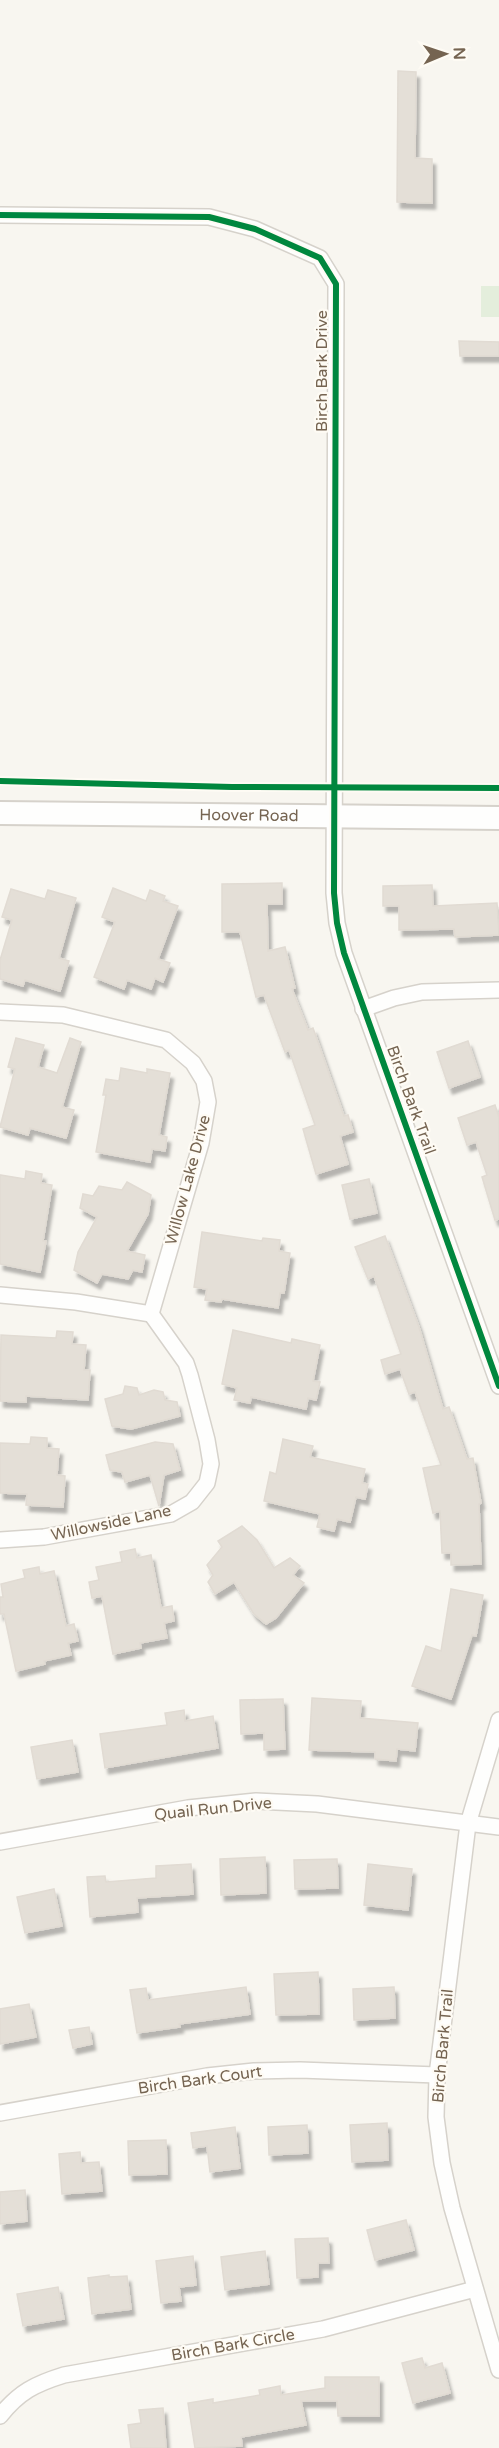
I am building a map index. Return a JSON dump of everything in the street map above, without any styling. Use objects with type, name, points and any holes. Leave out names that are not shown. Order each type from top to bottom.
[{"type":"main road","name":"Hoover Road","points":[[0,813],[499,818]]},
{"type":"street","name":"Birch Bark Drive","points":[[0,215],[209,217],[255,229],[320,258],[336,284],[334,816]]},
{"type":"street","name":"Birch Bark Trail","points":[[334,816],[334,893],[337,923],[344,953],[499,1386]]},
{"type":"street","points":[[363,1009],[394,998],[422,992],[499,990]]},
{"type":"street","name":"Willow Lake Drive","points":[[0,1012],[63,1015],[166,1040],[193,1063],[204,1081],[208,1102],[201,1143],[151,1314]]},
{"type":"street","points":[[0,1295],[76,1302],[151,1314]]},
{"type":"street","name":"Willowside Lane","points":[[0,1540],[44,1537],[171,1514],[192,1502],[207,1483],[211,1464],[190,1375],[186,1363],[151,1314]]},
{"type":"street","name":"Birch Bark Trail","points":[[499,1720],[468,1824],[437,2075],[436,2117],[442,2163],[452,2208],[499,2370]]},
{"type":"street","name":"Quail Run Drive","points":[[0,1842],[188,1808],[256,1801],[317,1804],[499,1827]]},
{"type":"street","name":"Birch Bark Court","points":[[0,2113],[207,2076],[254,2071],[300,2070],[437,2075]]},
{"type":"street","name":"Birch Bark Circle","points":[[0,2416],[13,2400],[29,2389],[64,2375],[323,2329],[475,2289]]},
{"type":"green space","points":[[481,286],[499,286],[499,317],[481,317]]},
{"type":"building","points":[[398,71],[416,72],[415,158],[432,159],[432,203],[397,202]]},
{"type":"building","points":[[459,341],[499,342],[499,356],[460,356]]},
{"type":"building","points":[[282,883],[282,904],[267,904],[268,951],[285,947],[295,988],[292,989],[308,1030],[313,1028],[344,1116],[348,1115],[353,1132],[340,1136],[348,1164],[316,1174],[303,1129],[315,1125],[289,1050],[285,1052],[264,995],[256,997],[240,932],[222,932],[222,884]]},
{"type":"building","points":[[432,885],[433,906],[497,903],[499,935],[455,937],[454,929],[399,930],[399,906],[383,906],[383,886]]},
{"type":"building","points":[[113,888],[146,901],[150,890],[165,896],[163,901],[178,906],[158,959],[170,963],[163,982],[155,978],[151,989],[127,980],[124,989],[94,977],[115,922],[102,917]]},
{"type":"building","points":[[11,889],[45,899],[48,890],[76,898],[59,958],[69,961],[60,991],[25,980],[23,986],[0,979],[0,960],[12,920],[2,917]]},
{"type":"building","points":[[16,1038],[44,1045],[38,1067],[57,1073],[70,1038],[81,1042],[62,1107],[74,1110],[66,1138],[30,1128],[28,1135],[0,1127],[15,1069],[8,1067]]},
{"type":"building","points":[[468,1041],[480,1077],[449,1088],[437,1052]]},
{"type":"building","points":[[121,1068],[147,1073],[147,1069],[170,1073],[159,1135],[167,1137],[165,1151],[152,1149],[150,1162],[96,1152],[106,1095],[103,1095],[106,1079],[119,1081]]},
{"type":"building","points":[[495,1105],[499,1117],[499,1219],[495,1220],[482,1177],[487,1175],[476,1142],[467,1145],[458,1118]]},
{"type":"building","points":[[26,1171],[42,1174],[41,1183],[52,1185],[40,1272],[0,1264],[0,1175],[25,1179]]},
{"type":"building","points":[[369,1179],[377,1213],[350,1219],[342,1185]]},
{"type":"building","points":[[127,1182],[151,1195],[148,1214],[127,1251],[145,1255],[142,1272],[133,1270],[128,1279],[102,1274],[97,1283],[74,1270],[78,1252],[97,1217],[80,1208],[83,1194],[93,1196],[99,1186],[122,1190]]},
{"type":"building","points":[[202,1232],[262,1241],[263,1238],[280,1240],[279,1251],[290,1253],[284,1293],[280,1293],[278,1308],[222,1299],[221,1302],[205,1300],[207,1289],[194,1287]]},
{"type":"building","points":[[385,1236],[419,1327],[443,1409],[449,1407],[467,1459],[473,1458],[481,1503],[479,1504],[481,1564],[451,1565],[451,1553],[442,1553],[440,1511],[433,1513],[423,1468],[441,1465],[415,1392],[409,1394],[400,1369],[385,1374],[381,1360],[401,1354],[374,1276],[368,1279],[355,1247]]},
{"type":"building","points":[[233,1330],[291,1343],[292,1339],[320,1345],[313,1381],[320,1382],[316,1400],[308,1398],[306,1409],[251,1397],[250,1403],[234,1400],[237,1388],[222,1384]]},
{"type":"building","points":[[57,1331],[73,1332],[72,1344],[86,1345],[84,1370],[90,1370],[88,1400],[26,1396],[26,1402],[0,1401],[1,1335],[56,1338]]},
{"type":"building","points":[[125,1386],[137,1388],[139,1395],[154,1390],[163,1392],[165,1400],[177,1402],[180,1416],[131,1429],[112,1426],[105,1399],[123,1394]]},
{"type":"building","points":[[31,1437],[47,1438],[47,1448],[59,1449],[57,1475],[65,1476],[63,1507],[26,1505],[27,1494],[0,1493],[0,1443],[30,1444]]},
{"type":"building","points":[[283,1439],[313,1446],[310,1457],[365,1469],[362,1483],[368,1484],[365,1499],[356,1497],[350,1522],[337,1519],[334,1531],[317,1527],[320,1514],[264,1501],[270,1472],[276,1474]]},
{"type":"building","points":[[155,1442],[173,1444],[180,1470],[164,1475],[159,1506],[150,1475],[125,1482],[122,1472],[110,1470],[106,1455]]},
{"type":"building","points":[[242,1526],[257,1540],[274,1568],[290,1558],[300,1566],[293,1575],[304,1583],[276,1618],[266,1624],[254,1614],[234,1582],[215,1594],[208,1582],[213,1575],[207,1565],[222,1547],[218,1541]]},
{"type":"building","points":[[135,1549],[137,1558],[151,1555],[161,1608],[172,1606],[174,1621],[164,1623],[167,1638],[140,1643],[141,1648],[113,1654],[102,1596],[92,1598],[89,1582],[99,1580],[96,1567],[122,1562],[120,1552]]},
{"type":"building","points":[[39,1567],[40,1574],[54,1571],[66,1626],[74,1624],[78,1641],[68,1643],[71,1655],[16,1671],[4,1614],[0,1614],[0,1597],[3,1597],[1,1584],[25,1578],[23,1570]]},
{"type":"building","points":[[451,1589],[483,1595],[476,1636],[472,1635],[451,1699],[412,1686],[426,1646],[441,1651]]},
{"type":"building","points":[[312,1698],[361,1701],[360,1718],[418,1723],[415,1751],[397,1749],[396,1761],[375,1759],[375,1752],[309,1750]]},
{"type":"building","points":[[283,1699],[285,1749],[264,1750],[264,1733],[241,1734],[240,1700]]},
{"type":"building","points":[[184,1710],[185,1721],[213,1716],[218,1748],[105,1768],[100,1734],[167,1725],[165,1713]]},
{"type":"building","points":[[72,1740],[78,1772],[37,1779],[31,1747]]},
{"type":"building","points":[[265,1857],[266,1893],[221,1895],[220,1859]]},
{"type":"building","points":[[337,1859],[338,1888],[295,1889],[294,1860]]},
{"type":"building","points":[[191,1864],[193,1894],[137,1898],[138,1912],[90,1917],[87,1877],[105,1876],[106,1882],[156,1878],[156,1866]]},
{"type":"building","points":[[368,1864],[412,1869],[408,1910],[364,1905]]},
{"type":"building","points":[[54,1889],[62,1926],[25,1933],[17,1897]]},
{"type":"building","points":[[318,1972],[319,2014],[276,2015],[274,1974]]},
{"type":"building","points":[[246,1987],[250,2014],[179,2024],[180,2027],[137,2033],[130,1990],[146,1988],[148,2000]]},
{"type":"building","points":[[394,1987],[395,2018],[354,2020],[353,1989]]},
{"type":"building","points":[[29,2004],[36,2037],[0,2044],[0,2009]]},
{"type":"building","points":[[89,2027],[92,2044],[73,2048],[69,2030]]},
{"type":"building","points":[[387,2123],[388,2160],[352,2162],[350,2125]]},
{"type":"building","points":[[307,2125],[308,2153],[269,2155],[268,2127]]},
{"type":"building","points":[[235,2127],[240,2168],[210,2172],[207,2146],[193,2148],[191,2133]]},
{"type":"building","points":[[166,2140],[167,2174],[129,2175],[128,2141]]},
{"type":"building","points":[[80,2152],[81,2163],[99,2162],[102,2191],[62,2194],[59,2154]]},
{"type":"building","points":[[25,2190],[27,2221],[0,2224],[0,2192]]},
{"type":"building","points":[[406,2220],[414,2250],[375,2260],[367,2230]]},
{"type":"building","points":[[328,2238],[329,2263],[318,2263],[318,2277],[297,2278],[295,2239]]},
{"type":"building","points":[[265,2251],[269,2284],[225,2290],[221,2257]]},
{"type":"building","points":[[193,2256],[196,2285],[179,2287],[181,2301],[161,2303],[156,2261]]},
{"type":"building","points":[[109,2275],[109,2277],[127,2276],[131,2309],[92,2314],[88,2278]]},
{"type":"building","points":[[58,2287],[64,2319],[23,2326],[17,2294]]},
{"type":"building","points":[[422,2358],[425,2368],[442,2363],[450,2393],[413,2403],[402,2363]]},
{"type":"building","points":[[325,2377],[379,2377],[379,2416],[338,2416],[337,2401],[301,2401],[306,2425],[241,2437],[242,2446],[195,2448],[188,2403],[213,2399],[213,2403],[260,2395],[259,2390],[280,2386],[281,2395],[325,2388]]},
{"type":"building","points":[[163,2408],[166,2448],[131,2448],[128,2425],[141,2423],[139,2410]]},
{"type":"cycle path","points":[[0,215],[209,217],[255,229],[320,258],[336,284],[334,893],[337,923],[344,953],[499,1386]]},
{"type":"cycle path","points":[[0,781],[232,787],[499,788]]}]
